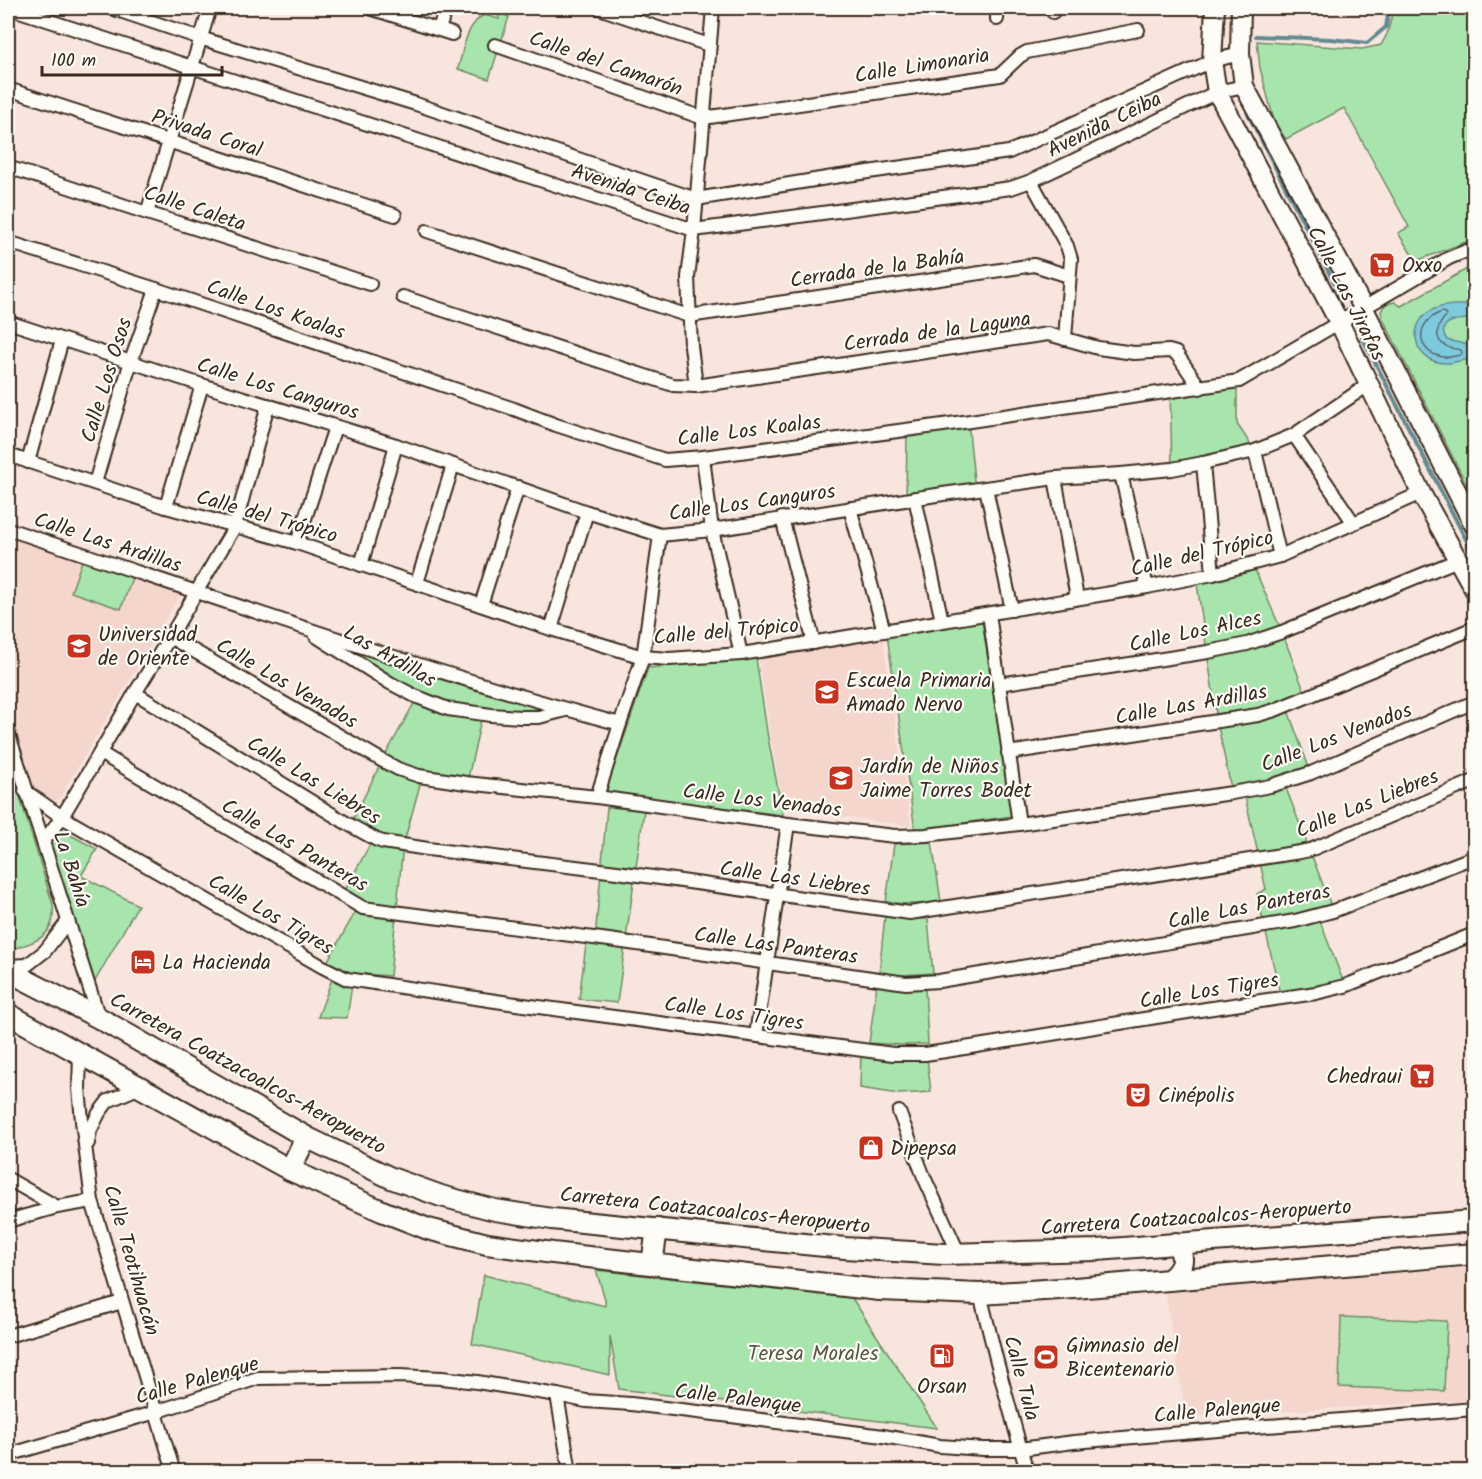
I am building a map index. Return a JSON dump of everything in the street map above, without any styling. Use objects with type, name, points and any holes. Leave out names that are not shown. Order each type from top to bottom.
[{"type":"main road","name":"Calle Las Jirafas","points":[[1215,8],[1212,61],[1217,92],[1339,322],[1421,493],[1474,590]]},
{"type":"main road","name":"Calle Las Jirafas","points":[[1241,8],[1240,54],[1244,86],[1364,309],[1474,525]]},
{"type":"main road","name":"Carretera Coatzacoalcos-Aeropuerto","points":[[8,971],[99,1018],[306,1137],[391,1178],[441,1196],[495,1210],[552,1219],[845,1248],[959,1254],[1097,1250],[1474,1221]]},
{"type":"main road","points":[[8,1014],[290,1170],[382,1211],[438,1231],[487,1244],[880,1290],[980,1294],[1474,1254]]},
{"type":"main road","points":[[290,1170],[306,1137]]},
{"type":"main road","points":[[652,1264],[657,1229]]},
{"type":"main road","points":[[1169,1280],[1180,1268],[1182,1260],[1176,1243]]},
{"type":"main road","points":[[1442,1256],[1474,1246]]},
{"type":"street","name":"Avenida Ceiba","points":[[10,8],[694,230],[1011,188],[1031,181],[1217,92],[1244,86]]},
{"type":"street","name":"Avenida Ceiba","points":[[111,8],[200,38],[416,104],[696,199],[1009,152],[1212,61],[1240,54]]},
{"type":"street","points":[[147,213],[210,8]]},
{"type":"street","points":[[370,8],[452,34]]},
{"type":"street","points":[[439,29],[446,8]]},
{"type":"street","points":[[598,8],[709,45]]},
{"type":"street","points":[[696,386],[689,316],[688,277],[713,8]]},
{"type":"street","name":"Calle Limonaria","points":[[703,118],[1000,75],[1027,52],[1138,30]]},
{"type":"street","name":"Calle del Camarón","points":[[495,45],[703,118]]},
{"type":"street","name":"Privada Coral","points":[[8,89],[395,215]]},
{"type":"street","name":"Calle Caleta","points":[[8,167],[370,284]]},
{"type":"street","points":[[1031,181],[1067,246],[1071,259],[1065,339]]},
{"type":"street","points":[[427,231],[689,316]]},
{"type":"street","name":"Calle Los Koalas","points":[[8,242],[156,289],[665,460],[943,425],[1239,381],[1449,258],[1474,248]]},
{"type":"street","name":"Cerrada de la Bahía","points":[[689,316],[1034,265],[1069,276]]},
{"type":"street","name":"Calle Los Osos","points":[[95,483],[131,361],[156,289]]},
{"type":"street","name":"Cerrada de la Laguna","points":[[404,297],[673,385],[696,386],[1048,334],[1098,348],[1134,353],[1169,351],[1176,353],[1200,387]]},
{"type":"street","name":"Calle Los Canguros","points":[[8,322],[396,446],[660,535],[712,531],[782,518],[1055,478],[1172,469],[1203,463],[1255,451],[1294,435],[1368,385]]},
{"type":"street","points":[[28,462],[62,340]]},
{"type":"street","points":[[166,507],[202,385]]},
{"type":"street","points":[[43,842],[62,817],[235,525],[267,405]]},
{"type":"street","points":[[297,543],[336,427]]},
{"type":"street","points":[[1294,435],[1353,522]]},
{"type":"street","points":[[362,565],[396,446]]},
{"type":"street","points":[[1255,451],[1280,556]]},
{"type":"street","name":"Calle del Trópico","points":[[8,455],[166,507],[297,543],[551,629],[643,657],[669,659],[741,654],[989,614],[1213,574],[1280,556],[1421,493]]},
{"type":"street","points":[[703,457],[712,531],[741,654]]},
{"type":"street","points":[[1203,463],[1213,574]]},
{"type":"street","points":[[417,583],[453,465]]},
{"type":"street","points":[[1121,474],[1147,587]]},
{"type":"street","points":[[1055,478],[1077,598]]},
{"type":"street","points":[[481,605],[518,487]]},
{"type":"street","points":[[986,488],[1012,610]]},
{"type":"street","points":[[915,498],[942,621]]},
{"type":"street","points":[[850,508],[884,631]]},
{"type":"street","points":[[551,629],[588,512]]},
{"type":"street","points":[[782,518],[814,642]]},
{"type":"street","name":"Calle Las Ardillas","points":[[8,529],[197,591]]},
{"type":"street","points":[[597,797],[643,657],[660,535]]},
{"type":"street","name":"Calle Los Alces","points":[[999,684],[1247,644],[1458,560]]},
{"type":"street","name":"Las Ardillas","points":[[197,591],[303,628],[567,710],[620,724]]},
{"type":"street","points":[[989,614],[1019,824]]},
{"type":"street","name":"Las Ardillas","points":[[303,628],[390,683],[414,696],[448,709],[521,717],[539,717],[567,710]]},
{"type":"street","name":"Calle Las Ardillas","points":[[1008,753],[1258,715],[1474,628]]},
{"type":"street","name":"Calle Los Venados","points":[[170,637],[404,771],[466,783],[597,797],[788,824],[896,836],[926,835],[1019,824],[1232,794],[1270,786],[1311,773],[1474,702]]},
{"type":"street","name":"Calle Las Liebres","points":[[135,693],[376,840],[910,914],[1310,850],[1474,781]]},
{"type":"street","name":"La Bahía","points":[[8,732],[99,1018]]},
{"type":"street","name":"Calle Las Panteras","points":[[100,753],[363,908],[609,940],[897,982],[939,981],[1295,921],[1333,911],[1474,857]]},
{"type":"street","name":"Calle Los Tigres","points":[[26,791],[62,817],[342,977],[864,1051],[925,1054],[1316,993],[1356,982],[1474,934]]},
{"type":"street","points":[[756,1035],[788,824]]},
{"type":"street","points":[[8,966],[27,965],[45,951],[68,921]]},
{"type":"street","name":"Calle Teotihuacán","points":[[80,1054],[80,1099],[92,1202],[174,1472]]},
{"type":"street","points":[[86,1156],[90,1131],[108,1101],[140,1087]]},
{"type":"street","points":[[899,1112],[924,1178],[959,1254]]},
{"type":"street","points":[[8,1179],[57,1208]]},
{"type":"street","points":[[8,1221],[57,1208],[92,1202]]},
{"type":"street","name":"Calle Tula","points":[[980,1294],[1028,1472]]},
{"type":"street","points":[[8,1336],[122,1302]]},
{"type":"street","name":"Calle Palenque","points":[[8,1455],[156,1412],[258,1378],[399,1376],[442,1378],[586,1401],[731,1416],[940,1446],[983,1449],[1020,1449],[1074,1442],[1474,1409]]},
{"type":"street","points":[[557,1395],[570,1472]]},
{"type":"shaded area","name":"Universidad de Oriente","points":[[8,533],[182,592],[56,804],[30,790],[8,721]]},
{"type":"shaded area","points":[[883,638],[911,826],[784,809],[758,656]]},
{"type":"shaded area","points":[[1474,1267],[1474,1400],[1186,1417],[1165,1291]]},
{"type":"green space","points":[[1394,8],[1474,8],[1474,239],[1416,261],[1398,233],[1409,227],[1344,108],[1286,139],[1275,124],[1260,68],[1257,41],[1362,49],[1381,45],[1387,34]]},
{"type":"green space","points":[[498,12],[509,17],[489,79],[458,69],[466,39],[473,25],[484,15],[499,19]]},
{"type":"green space","points":[[1474,265],[1474,499],[1381,311],[1386,304],[1395,302],[1401,306]]},
{"type":"green space","points":[[1237,381],[1237,424],[1255,451],[1172,469],[1170,391]]},
{"type":"green space","points":[[968,421],[975,490],[906,499],[907,430]]},
{"type":"green space","points":[[83,558],[133,575],[121,609],[71,592]]},
{"type":"green space","points":[[1252,563],[1282,632],[1306,696],[1286,705],[1311,773],[1284,783],[1333,911],[1318,916],[1345,986],[1281,998],[1257,894],[1266,889],[1244,792],[1232,793],[1218,726],[1196,577]]},
{"type":"green space","points":[[982,620],[1012,816],[915,830],[887,635]]},
{"type":"green space","points":[[344,644],[552,708],[538,715],[483,711],[468,778],[424,770],[403,846],[390,976],[351,973],[327,962],[356,911],[344,892],[374,837],[351,823],[417,698]]},
{"type":"green space","points":[[756,658],[783,815],[605,793],[648,668]]},
{"type":"green space","points":[[8,758],[53,905],[52,924],[43,936],[12,949],[8,947]]},
{"type":"green space","points":[[607,807],[644,810],[617,1003],[579,999],[587,937],[595,938]]},
{"type":"green space","points":[[57,830],[97,849],[81,876],[138,905],[94,983],[45,845]]},
{"type":"green space","points":[[932,842],[941,902],[900,904],[886,902],[894,844]]},
{"type":"green space","points":[[885,915],[928,919],[933,973],[879,974]]},
{"type":"green space","points":[[332,979],[352,985],[347,1018],[318,1017]]},
{"type":"green space","points":[[877,984],[925,987],[928,1044],[869,1043]]},
{"type":"green space","points":[[861,1053],[927,1058],[931,1092],[899,1094],[860,1088]]},
{"type":"green space","name":"Teresa Morales","points":[[596,1270],[852,1298],[937,1428],[619,1389],[610,1336],[610,1375],[472,1344],[484,1275],[605,1306]]},
{"type":"green space","points":[[1341,1317],[1447,1321],[1444,1391],[1339,1387]]},
{"type":"water","points":[[1453,305],[1474,307],[1474,320],[1462,319],[1446,324],[1444,333],[1447,340],[1474,348],[1474,366],[1467,360],[1449,363],[1436,362],[1425,356],[1418,346],[1416,333],[1423,317],[1433,309]]},
{"type":"waterway","points":[[1256,36],[1367,43],[1386,27],[1389,8]]},
{"type":"waterway","points":[[1247,112],[1339,292]]},
{"type":"waterway","points":[[1362,337],[1474,555]]},
{"type":"place","name":"Oxxo","points":[[1382,265]]},
{"type":"place","name":"Universidad de Oriente","points":[[79,646]]},
{"type":"place","name":"Escuela Primaria Amado Nervo","points":[[827,692]]},
{"type":"place","name":"Jardín de Niños Jaime Torres Bodet","points":[[841,778]]},
{"type":"place","name":"La Hacienda","points":[[143,962]]},
{"type":"place","name":"Chedraui","points":[[1422,1076]]},
{"type":"place","name":"Cinépolis","points":[[1138,1095]]},
{"type":"place","name":"Dipepsa","points":[[871,1148]]},
{"type":"place","name":"Orsan","points":[[942,1356]]},
{"type":"place","name":"Gimnasio del Bicentenario","points":[[1046,1357]]}]
